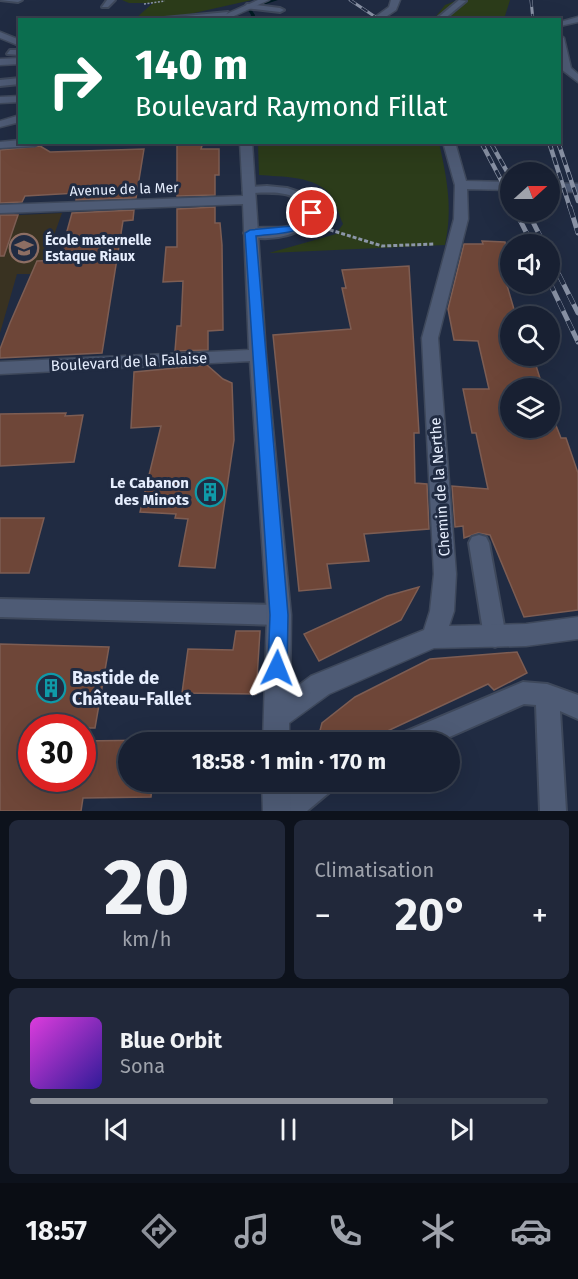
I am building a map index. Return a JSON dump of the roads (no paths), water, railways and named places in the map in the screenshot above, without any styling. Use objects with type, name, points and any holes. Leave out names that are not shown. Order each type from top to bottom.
[{"type":"street","points":[[379,18],[393,8],[392,1]]},
{"type":"street","points":[[220,18],[225,14],[263,4]]},
{"type":"street","points":[[385,15],[392,18]]},
{"type":"street","points":[[561,24],[578,19]]},
{"type":"street","points":[[0,37],[15,40]]},
{"type":"street","points":[[561,43],[566,69],[578,79]]},
{"type":"street","points":[[0,62],[18,61]]},
{"type":"street","points":[[0,100],[18,99]]},
{"type":"street","points":[[0,124],[18,119]]},
{"type":"street","points":[[0,145],[35,144]]},
{"type":"street","points":[[246,144],[258,355],[279,615],[276,730]]},
{"type":"street","name":"Chemin de la Nerthe","points":[[433,637],[442,611],[445,574],[430,338],[460,227],[461,185],[450,144]]},
{"type":"street","points":[[461,185],[500,186]]},
{"type":"street","points":[[560,187],[578,188]]},
{"type":"street","name":"Avenue de la Mer","points":[[0,208],[250,195]]},
{"type":"street","name":"Boulevard de la Falaise","points":[[0,368],[258,355]]},
{"type":"street","points":[[276,730],[320,685],[433,637],[495,637],[578,628]]},
{"type":"street","points":[[276,792],[277,811]]},
{"type":"lane","points":[[1,2],[18,0]]},
{"type":"lane","points":[[441,18],[462,1]]},
{"type":"lane","points":[[263,4],[280,10]]},
{"type":"lane","points":[[184,18],[225,14]]},
{"type":"lane","points":[[0,83],[18,81]]},
{"type":"lane","points":[[250,195],[294,193],[308,201],[312,213],[306,222],[294,229],[250,233]]},
{"type":"lane","points":[[479,543],[495,637]]},
{"type":"lane","points":[[0,608],[279,615]]},
{"type":"lane","points":[[434,732],[523,693],[547,695],[578,707]]},
{"type":"lane","points":[[547,695],[553,811]]},
{"type":"lane","points":[[286,811],[310,792]]},
{"type":"waterway","points":[[252,18],[253,15],[248,9],[276,0]]},
{"type":"railway","points":[[350,0],[377,18]]},
{"type":"railway","points":[[531,0],[533,18]]},
{"type":"railway","points":[[482,144],[500,178]]},
{"type":"railway","points":[[550,144],[570,208]]},
{"type":"railway","points":[[559,144],[578,201]]},
{"type":"railway","points":[[492,145],[502,162]]},
{"type":"railway","points":[[570,207],[578,233]]},
{"type":"railway","points":[[521,222],[527,234]]},
{"type":"railway","points":[[533,222],[539,234]]},
{"type":"railway","points":[[560,277],[578,313]]},
{"type":"railway","points":[[555,294],[578,342]]},
{"type":"place","name":"École maternelle Estaque Riaux","points":[[24,248]]},
{"type":"place","name":"Le Cabanon des Minots","points":[[210,492]]},
{"type":"place","name":"Bastide de Château-Fallet","points":[[51,688]]}]
